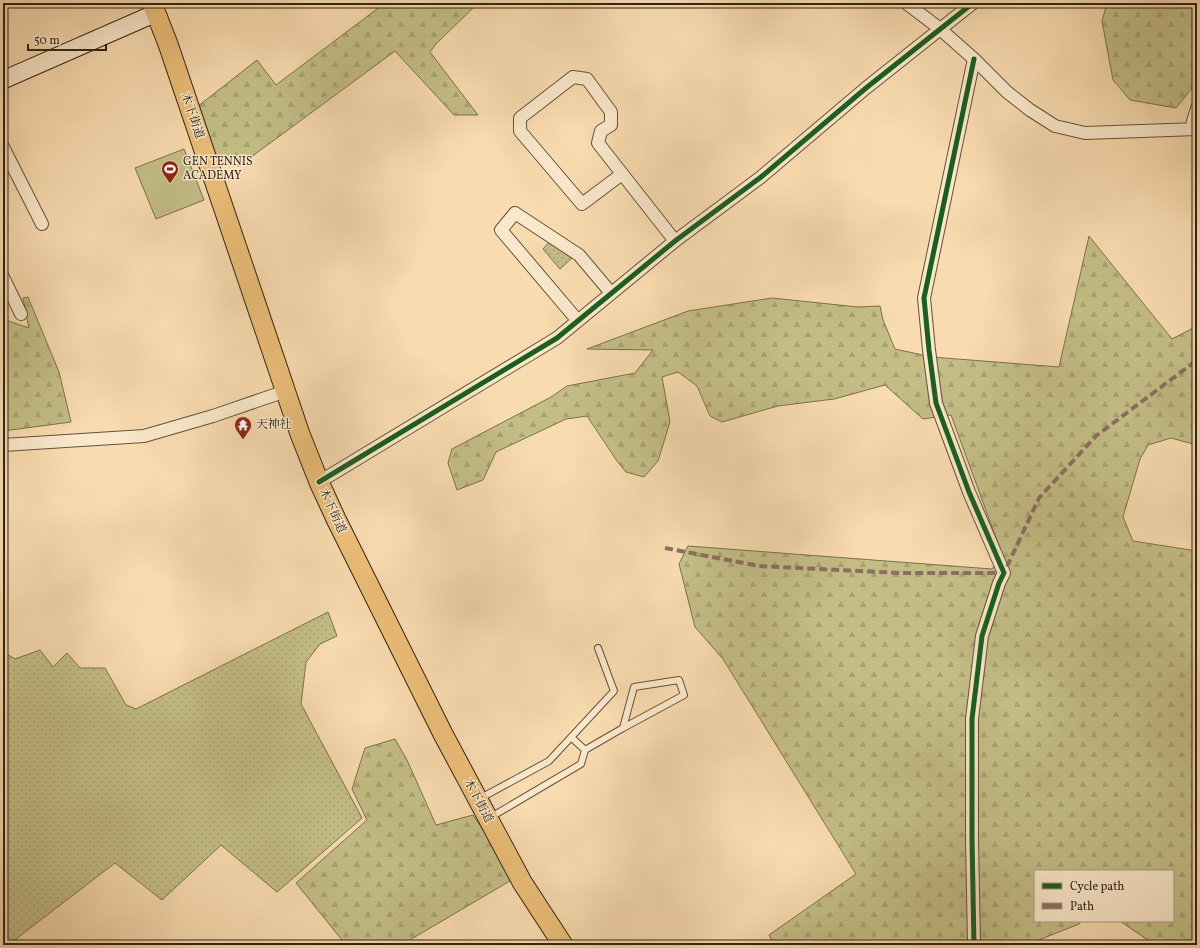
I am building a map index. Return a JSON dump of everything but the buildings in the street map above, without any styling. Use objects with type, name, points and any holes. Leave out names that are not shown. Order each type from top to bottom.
[{"type":"main road","name":"木下街道","points":[[154,8],[168,44],[300,434],[319,482],[367,584],[488,819],[522,882],[563,945]]},
{"type":"street","points":[[906,3],[939,28],[974,59],[1007,92],[1054,126],[1085,133],[1124,133],[1194,128],[1197,108]]},
{"type":"street","points":[[319,482],[557,338],[675,241],[761,177],[834,114],[939,28],[973,3]]},
{"type":"street","points":[[3,80],[154,8]]},
{"type":"street","points":[[974,59],[924,298],[936,403],[969,492],[1004,573],[999,583],[982,636],[972,719],[974,945]]},
{"type":"street","points":[[622,174],[582,204],[520,131],[520,118],[573,77],[586,79],[611,112],[611,125],[602,131],[598,143],[675,241]]},
{"type":"street","points":[[3,147],[42,224]]},
{"type":"street","points":[[578,320],[501,230],[515,213],[579,254],[611,293]]},
{"type":"street","points":[[3,277],[21,314]]},
{"type":"street","points":[[3,445],[144,436],[213,416],[286,391]]},
{"type":"lane","points":[[478,800],[549,761],[614,691],[598,648]]},
{"type":"lane","points":[[488,819],[581,764],[585,750],[684,695],[679,680],[634,686],[623,728]]},
{"type":"lane","points":[[571,737],[585,750]]},
{"type":"green space","points":[[385,3],[478,3],[436,44],[430,52],[478,115],[454,115],[395,51],[239,166],[215,161],[197,107],[257,60],[276,85]]},
{"type":"green space","points":[[1107,3],[1197,3],[1197,40],[1192,88],[1176,108],[1130,100],[1113,80],[1102,21]]},
{"type":"green space","name":"GEN TENNIS ACADEMY","points":[[184,149],[204,200],[156,219],[135,168]]},
{"type":"green space","points":[[1089,236],[1172,339],[1197,326],[1197,445],[1171,438],[1148,445],[1140,459],[1123,517],[1133,541],[1197,551],[1197,945],[1155,945],[1121,922],[1174,922],[1174,870],[1034,870],[1034,922],[1081,922],[1079,924],[1026,945],[774,945],[769,935],[856,874],[723,659],[695,627],[679,564],[688,546],[992,569],[1002,554],[951,415],[923,419],[885,385],[834,399],[778,406],[722,422],[710,416],[697,386],[678,372],[662,377],[670,422],[658,461],[644,477],[626,472],[587,416],[566,419],[496,452],[483,480],[457,490],[448,463],[452,449],[551,397],[567,386],[635,373],[653,350],[587,349],[688,311],[772,298],[858,307],[880,306],[883,320],[895,349],[932,357],[1059,367]]},
{"type":"green space","points":[[551,240],[573,257],[560,269],[543,249]]},
{"type":"green space","points":[[28,297],[59,372],[71,422],[3,431],[3,319],[29,328],[23,298]]},
{"type":"green space","points":[[328,612],[337,636],[320,644],[306,662],[301,704],[362,818],[277,892],[221,845],[162,900],[115,863],[8,945],[6,945],[3,941],[3,652],[15,659],[40,650],[53,667],[67,653],[80,668],[105,668],[126,705],[136,709]]},
{"type":"green space","points":[[395,739],[407,760],[436,825],[473,815],[515,878],[408,941],[409,945],[346,945],[296,883],[367,820],[352,789],[365,748]]},
{"type":"marked path","points":[[665,548],[759,566],[900,573],[1004,573],[1039,498],[1096,436],[1197,360]]},
{"type":"cycle path","points":[[319,482],[557,338],[675,241],[761,177],[866,88],[973,3]]},
{"type":"cycle path","points":[[974,59],[924,298],[936,403],[969,492],[1004,573],[999,583],[982,636],[972,719],[974,945]]},
{"type":"place","name":"GEN TENNIS ACADEMY","points":[[170,184]]},
{"type":"place","name":"天神社","points":[[243,440]]}]
